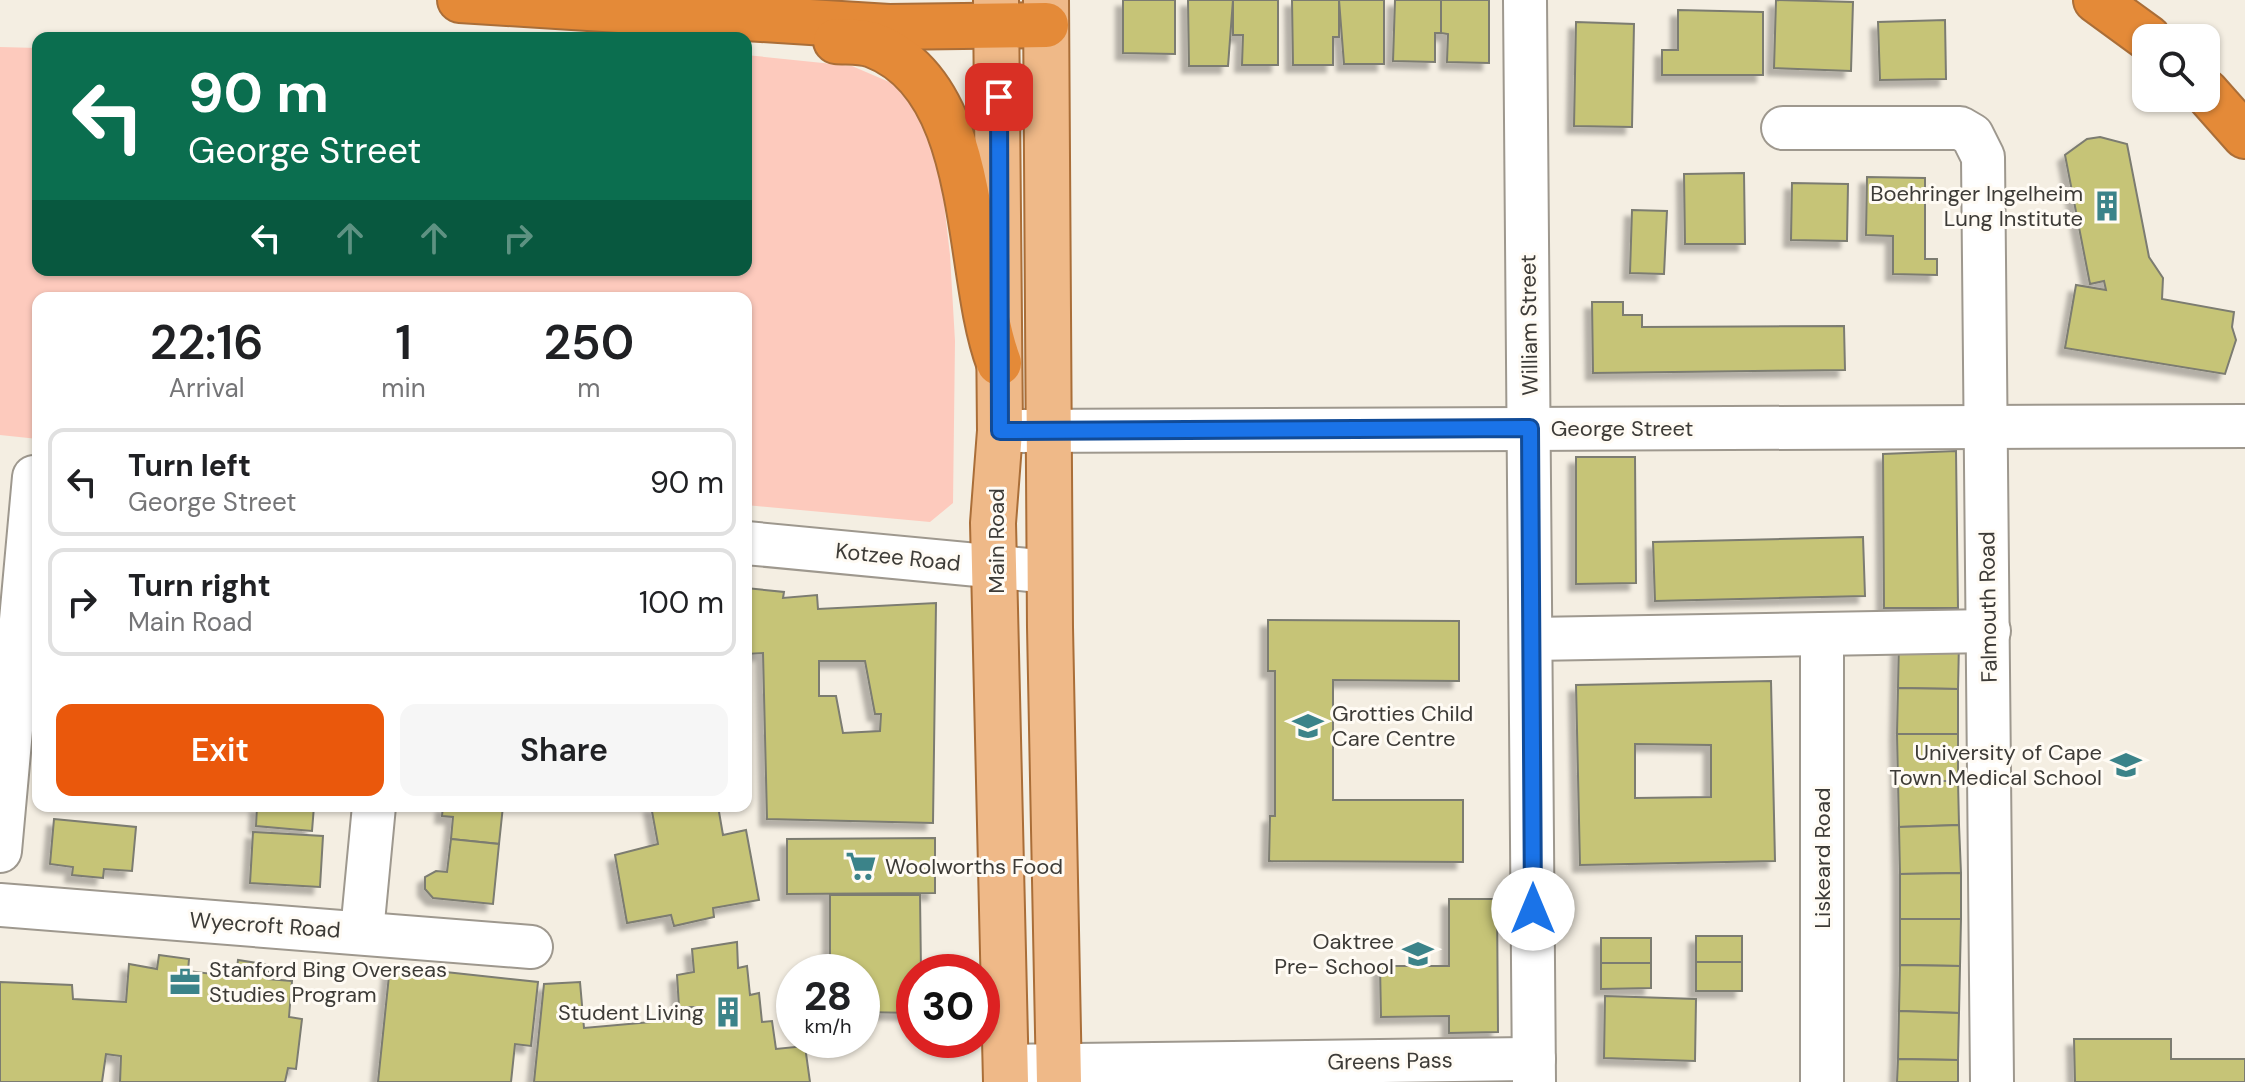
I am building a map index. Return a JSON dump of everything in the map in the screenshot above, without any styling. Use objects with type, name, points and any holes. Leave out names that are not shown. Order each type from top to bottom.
[{"type":"highway","points":[[460,0],[889,27],[996,13],[1046,12]]},
{"type":"highway","points":[[2096,0],[2132,26]]},
{"type":"highway","points":[[675,12],[723,29],[751,32]]},
{"type":"highway","points":[[752,32],[873,45],[914,72],[940,105],[962,165],[986,329],[999,363]]},
{"type":"highway","points":[[2220,108],[2245,136]]},
{"type":"main road","points":[[1046,12],[1050,572],[1059,1074]]},
{"type":"main road","name":"Main Road","points":[[996,13],[1000,431],[993,523],[1005,1074]]},
{"type":"main road","points":[[998,296],[1049,298]]},
{"type":"street","name":"William Street","points":[[1525,0],[1534,1070]]},
{"type":"street","name":"Falmouth Road","points":[[1783,128],[1960,128],[1972,135],[1983,157],[1983,429],[1989,631],[1992,1082]]},
{"type":"street","name":"George Street","points":[[1000,431],[2245,426]]},
{"type":"street","points":[[0,851],[24,476]]},
{"type":"street","name":"Kotzee Road","points":[[752,544],[1050,572]]},
{"type":"street","points":[[1532,639],[1989,631]]},
{"type":"street","name":"Liskeard Road","points":[[1822,634],[1822,1082]]},
{"type":"street","points":[[362,932],[373,812]]},
{"type":"street","name":"Wyecroft Road","points":[[0,905],[531,947]]},
{"type":"street","name":"Greens Pass","points":[[1005,1074],[1534,1070]]},
{"type":"shaded area","points":[[0,47],[32,48],[32,276],[752,276],[752,56],[852,66],[894,84],[921,114],[939,160],[950,255],[955,341],[953,503],[930,522],[752,506],[752,292],[32,292],[32,438],[0,435]]},
{"type":"building","points":[[1123,0],[1175,0],[1175,54],[1123,53]]},
{"type":"building","points":[[1188,0],[1233,0],[1228,66],[1189,66]]},
{"type":"building","points":[[1233,0],[1278,0],[1278,65],[1242,65],[1243,35],[1233,35]]},
{"type":"building","points":[[1292,0],[1339,0],[1339,37],[1333,37],[1333,65],[1293,65]]},
{"type":"building","points":[[1339,0],[1384,0],[1384,64],[1344,64]]},
{"type":"building","points":[[1395,0],[1441,0],[1441,33],[1435,33],[1435,62],[1393,61]]},
{"type":"building","points":[[1441,0],[1489,0],[1489,63],[1447,62],[1448,34],[1441,33]]},
{"type":"building","points":[[1776,0],[1853,2],[1851,71],[1774,68]]},
{"type":"building","points":[[1678,10],[1763,12],[1763,75],[1662,75],[1662,50],[1678,50]]},
{"type":"building","points":[[1945,20],[1946,79],[1880,80],[1878,22]]},
{"type":"building","points":[[1576,22],[1634,24],[1632,127],[1574,126]]},
{"type":"building","name":"Boehringer Ingelheim Lung Institute","points":[[2100,137],[2127,144],[2149,257],[2163,278],[2162,299],[2234,312],[2232,327],[2236,340],[2225,374],[2065,348],[2076,285],[2106,290],[2104,281],[2090,284],[2065,155],[2087,139]]},
{"type":"building","points":[[1744,173],[1745,244],[1685,244],[1684,174]]},
{"type":"building","points":[[1867,177],[1925,178],[1925,259],[1937,259],[1937,275],[1893,274],[1893,236],[1866,235]]},
{"type":"building","points":[[1792,183],[1848,184],[1847,241],[1791,240]]},
{"type":"building","points":[[1632,210],[1667,211],[1664,274],[1630,273]]},
{"type":"building","points":[[1592,302],[1623,302],[1623,315],[1642,315],[1642,327],[1844,326],[1845,370],[1593,373]]},
{"type":"building","points":[[1956,451],[1958,608],[1884,608],[1883,454]]},
{"type":"building","points":[[1576,457],[1635,457],[1636,583],[1576,584]]},
{"type":"building","points":[[1863,537],[1865,596],[1655,601],[1653,542]]},
{"type":"building","points":[[752,589],[784,592],[783,598],[817,595],[818,609],[936,603],[933,823],[767,819],[763,653],[752,654]],"holes":[[[819,661],[865,661],[875,714],[881,714],[880,731],[843,733],[836,696],[819,696]]]},
{"type":"building","points":[[1268,620],[1459,621],[1459,681],[1333,680],[1333,800],[1463,800],[1463,862],[1269,861],[1270,816],[1275,816],[1275,671],[1268,671]]},
{"type":"building","points":[[1899,640],[1959,642],[1958,689],[1898,688]]},
{"type":"building","points":[[1771,681],[1775,861],[1580,865],[1576,685]],"holes":[[[1635,744],[1711,745],[1711,797],[1635,798]]]},
{"type":"building","points":[[1898,688],[1958,689],[1958,734],[1897,734]]},
{"type":"building","points":[[1897,734],[1958,734],[1958,781],[1898,781]]},
{"type":"building","points":[[1898,781],[1958,781],[1959,825],[1899,827]]},
{"type":"building","points":[[257,812],[314,812],[312,831],[256,826]]},
{"type":"building","points":[[442,812],[502,812],[499,844],[451,839],[453,817],[442,816]]},
{"type":"building","points":[[652,812],[719,812],[723,835],[746,830],[759,900],[713,908],[714,917],[674,926],[671,915],[627,923],[615,855],[658,844]]},
{"type":"building","points":[[54,819],[136,827],[132,871],[104,869],[103,878],[72,875],[73,867],[50,864]]},
{"type":"building","points":[[1959,825],[1961,873],[1900,874],[1899,827]]},
{"type":"building","points":[[253,832],[323,836],[320,887],[250,883]]},
{"type":"building","name":"Woolworths Food","points":[[935,838],[935,893],[787,894],[787,839]]},
{"type":"building","points":[[451,839],[499,844],[493,904],[433,898],[425,889],[425,877],[436,871],[447,872]]},
{"type":"building","points":[[1961,873],[1961,919],[1900,919],[1900,874]]},
{"type":"building","points":[[830,895],[920,895],[921,954],[896,954],[896,1013],[880,1012],[880,954],[830,954]]},
{"type":"building","points":[[1449,899],[1497,899],[1498,1032],[1449,1033],[1449,1016],[1381,1017],[1380,966],[1449,966]]},
{"type":"building","points":[[1900,919],[1961,919],[1960,966],[1900,965]]},
{"type":"building","points":[[1696,936],[1742,936],[1742,962],[1696,962]]},
{"type":"building","points":[[1601,938],[1651,938],[1651,963],[1601,963]]},
{"type":"building","name":"Student Living","points":[[737,942],[738,968],[747,966],[750,995],[759,993],[762,1022],[772,1021],[776,1058],[807,1058],[810,1082],[534,1082],[544,984],[580,982],[584,1028],[696,1018],[695,1007],[679,1007],[677,975],[694,972],[692,949]]},
{"type":"building","points":[[159,955],[189,959],[188,971],[236,977],[238,960],[270,965],[268,979],[292,981],[289,1017],[302,1019],[296,1069],[288,1068],[285,1082],[120,1082],[121,1056],[106,1054],[102,1082],[0,1082],[0,982],[72,985],[73,999],[126,1002],[129,964],[157,969]]},
{"type":"building","points":[[1696,962],[1742,962],[1742,991],[1696,991]]},
{"type":"building","points":[[1601,963],[1651,963],[1651,988],[1601,989]]},
{"type":"building","points":[[1900,965],[1960,966],[1959,1013],[1899,1011]]},
{"type":"building","points":[[390,966],[538,982],[531,1046],[515,1044],[511,1082],[378,1082]]},
{"type":"building","points":[[1605,996],[1696,999],[1695,1061],[1604,1058]]},
{"type":"building","points":[[1899,1011],[1959,1013],[1958,1060],[1898,1059]]},
{"type":"building","points":[[2074,1039],[2171,1039],[2171,1059],[2245,1059],[2245,1082],[2075,1082]]},
{"type":"building","points":[[1898,1059],[1958,1060],[1958,1082],[1897,1082]]},
{"type":"place","name":"Boehringer Ingelheim Lung Institute","points":[[2107,206]]},
{"type":"place","name":"Grotties Child Care Centre","points":[[1308,726]]},
{"type":"place","name":"University of Cape Town Medical School","points":[[2126,765]]},
{"type":"place","name":"Woolworths Food","points":[[861,866]]},
{"type":"place","name":"Oaktree Pre- School","points":[[1418,954]]},
{"type":"place","name":"Stanford Bing Overseas Studies Program","points":[[185,982]]},
{"type":"place","name":"Student Living","points":[[728,1012]]},
{"type":"route","points":[[999,97],[1000,431],[1094,428],[1530,428],[1533,909]]}]
